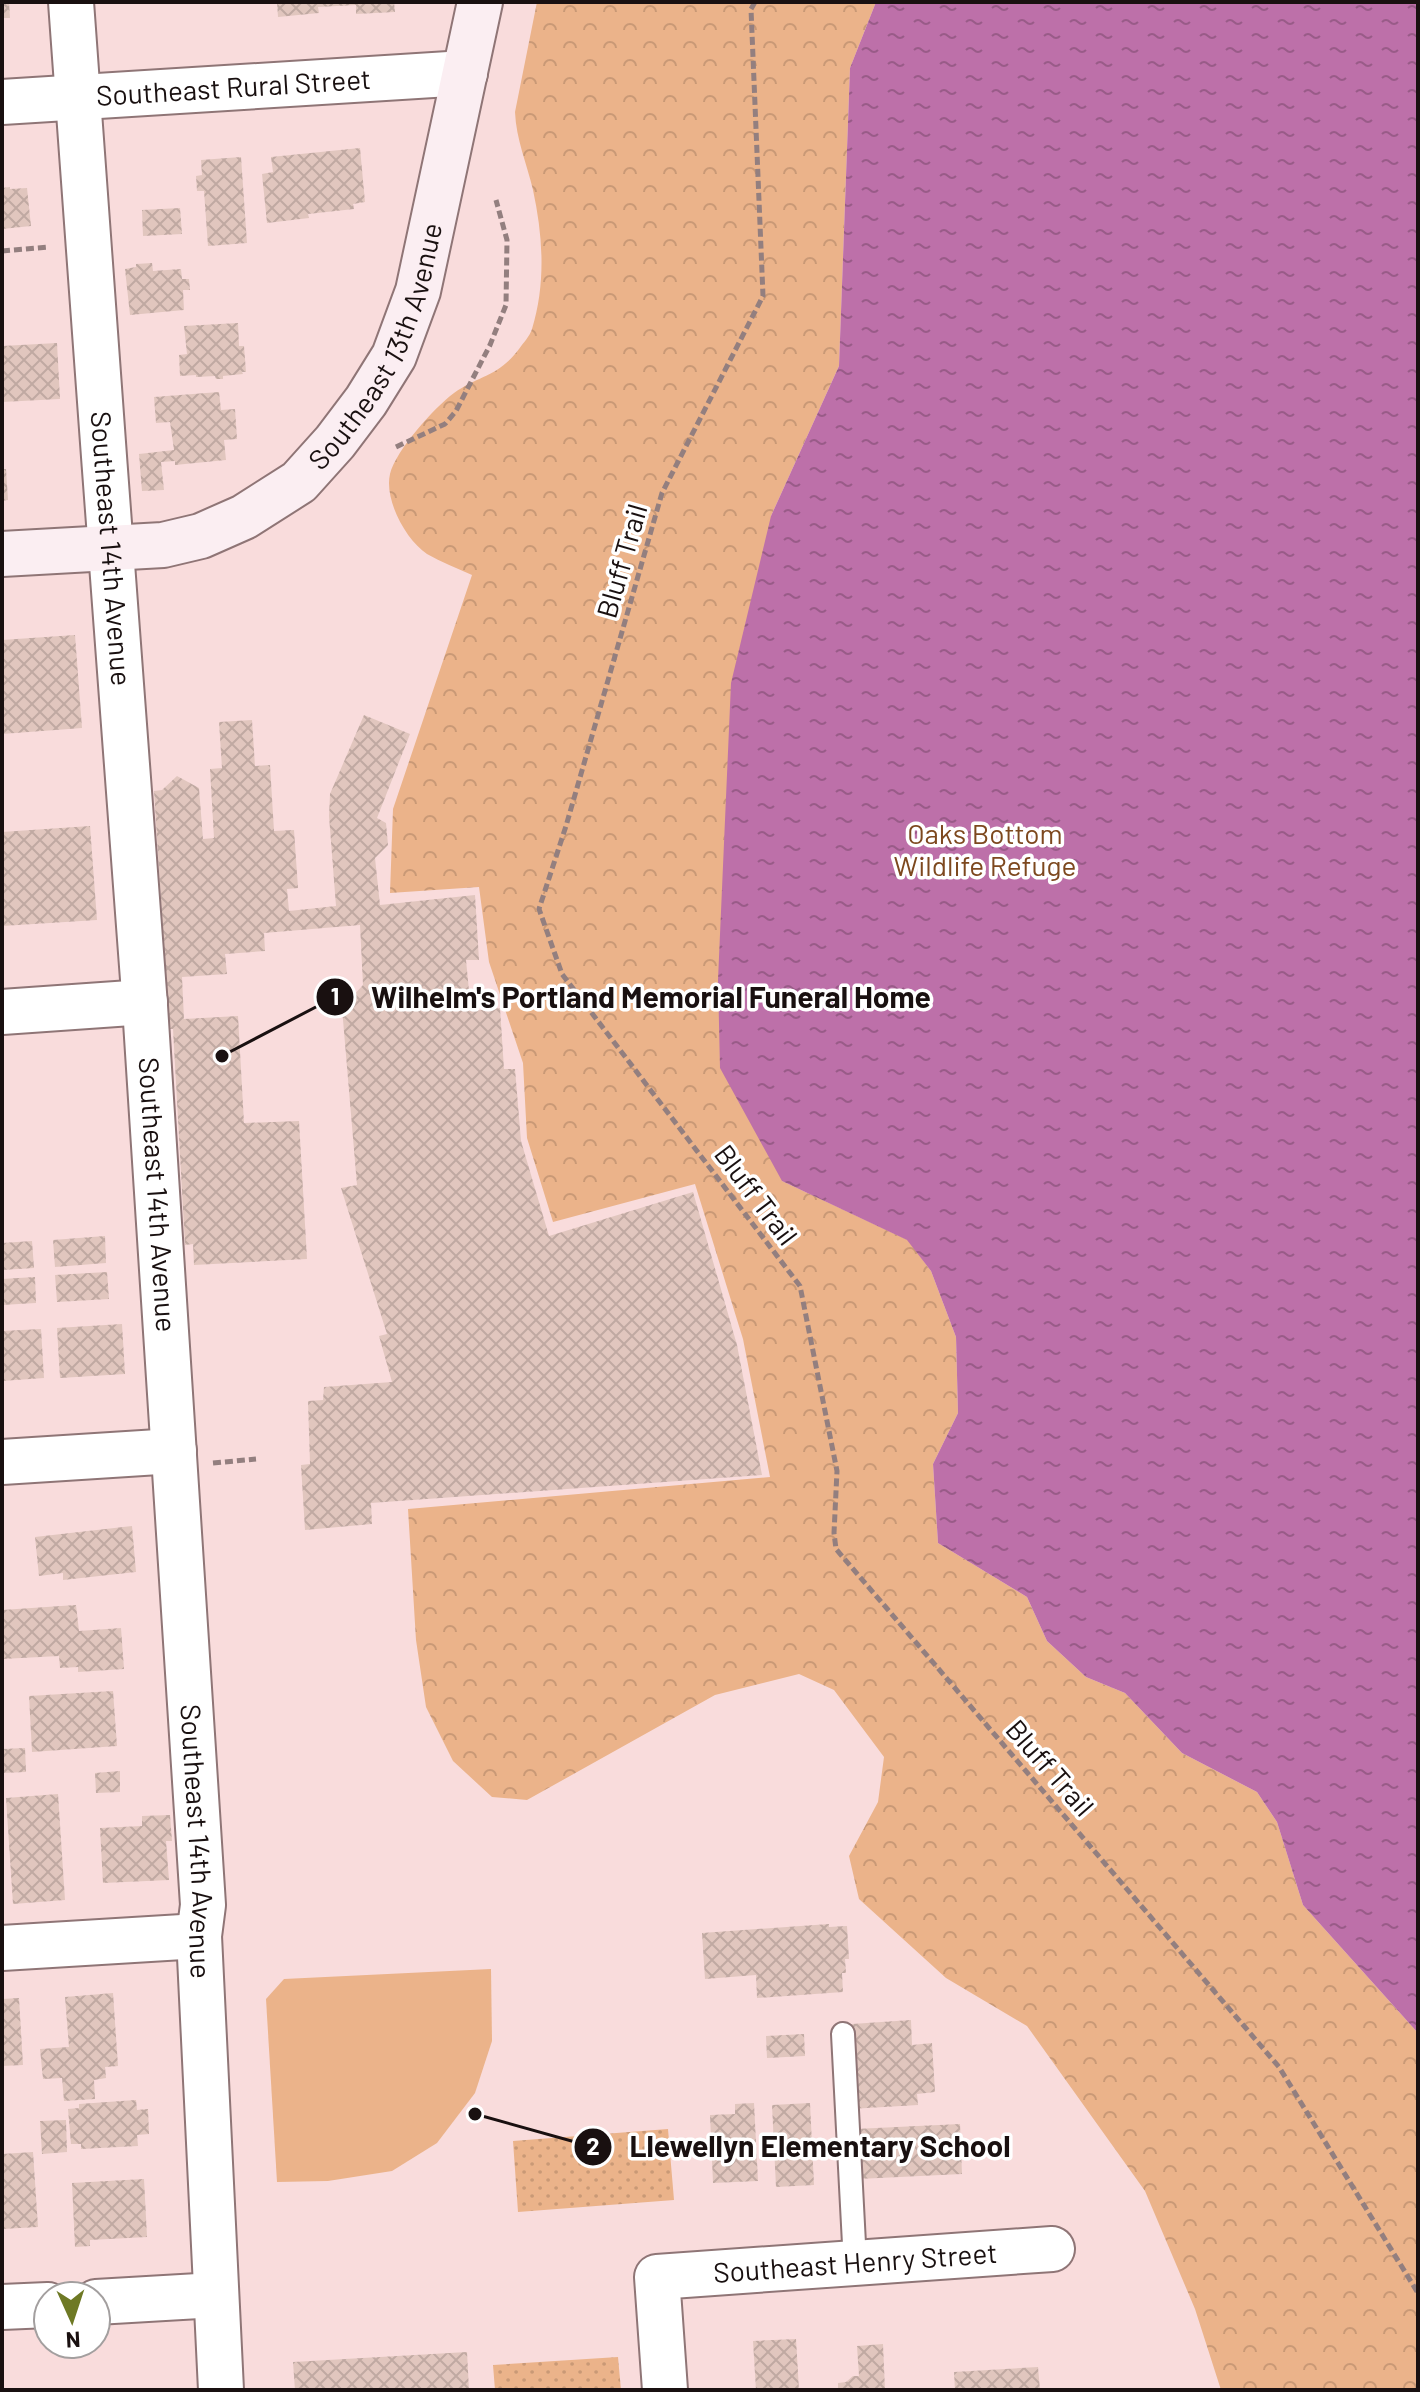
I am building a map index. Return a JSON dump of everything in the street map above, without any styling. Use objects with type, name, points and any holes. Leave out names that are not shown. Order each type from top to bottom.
[{"type":"street","name":"Southeast 14th Avenue","points":[[71,2],[145,1002],[203,1905],[199,1936],[221,2390]]},
{"type":"street","name":"Southeast 13th Avenue","points":[[2,554],[163,545],[201,536],[244,517],[299,482],[335,442],[394,356],[418,291],[480,2]]},
{"type":"street","name":"Southeast Rural Street","points":[[2,102],[465,73]]},
{"type":"street","points":[[2,1012],[145,1002]]},
{"type":"street","points":[[2,1462],[174,1451]]},
{"type":"street","points":[[2,1948],[199,1936]]},
{"type":"street","name":"Southeast Henry Street","points":[[665,2390],[657,2277],[1052,2249]]},
{"type":"street","points":[[112,2301],[216,2295]]},
{"type":"street","points":[[2,2307],[32,2306]]},
{"type":"lane","points":[[843,2034],[855,2263]]},
{"type":"path","name":"Bluff Trail","points":[[755,2],[751,9],[763,296],[662,493],[539,909],[562,974],[800,1286],[837,1471],[836,1549],[1279,2067],[1418,2293]]},
{"type":"path","points":[[396,447],[445,424],[456,411],[501,318],[506,305],[507,240],[496,200]]},
{"type":"green space","points":[[537,2],[876,2],[850,68],[839,366],[771,516],[782,1181],[908,1240],[931,1271],[956,1337],[958,1413],[933,1464],[938,1543],[1027,1597],[1047,1641],[1086,1677],[1125,1693],[1182,1753],[1257,1792],[1277,1822],[1303,1905],[1418,2033],[1418,2390],[1221,2390],[1195,2309],[1145,2191],[1027,2026],[946,1978],[859,1899],[849,1856],[878,1802],[884,1757],[834,1690],[799,1674],[715,1695],[527,1800],[492,1797],[453,1761],[426,1707],[416,1640],[408,1509],[770,1477],[743,1339],[695,1184],[553,1222],[527,1138],[523,1063],[489,962],[479,887],[390,893],[393,809],[472,575],[419,548],[398,518],[390,496],[390,474],[400,453],[436,409],[463,387],[504,365],[532,329],[541,277],[541,242],[515,112]]},
{"type":"green space","points":[[491,1969],[492,2041],[475,2093],[437,2143],[392,2171],[328,2181],[277,2182],[266,1999],[284,1979]]},
{"type":"green space","points":[[668,2129],[674,2200],[518,2212],[513,2141]]},
{"type":"green space","points":[[618,2357],[621,2390],[495,2390],[493,2365]]},
{"type":"water","name":"Oaks Bottom Wildlife Refuge","points":[[876,2],[1418,2],[1418,2033],[1303,1905],[1277,1822],[1257,1792],[1182,1753],[1125,1693],[1086,1677],[1047,1641],[1027,1597],[938,1543],[933,1464],[958,1413],[956,1337],[931,1271],[907,1240],[782,1181],[720,1068],[718,980],[731,683],[771,516],[839,366],[850,68]]},
{"type":"building","points":[[2,2],[9,2],[10,18],[2,18]]},
{"type":"building","points":[[277,2],[394,2],[395,12],[356,14],[356,5],[318,7],[319,13],[278,17]]},
{"type":"building","points":[[360,148],[365,202],[353,204],[354,209],[267,223],[262,174],[273,172],[271,157]]},
{"type":"building","points":[[241,157],[247,243],[208,246],[204,191],[197,191],[196,176],[202,175],[201,160]]},
{"type":"building","points":[[2,188],[27,188],[31,226],[2,229]]},
{"type":"building","points":[[180,208],[182,234],[143,236],[142,210]]},
{"type":"building","points":[[152,263],[153,271],[181,269],[182,279],[189,279],[190,290],[183,290],[184,310],[130,315],[125,269],[136,267],[136,264]]},
{"type":"building","points":[[238,323],[239,346],[244,346],[246,372],[223,376],[223,379],[216,379],[215,376],[180,376],[179,355],[187,354],[184,326]]},
{"type":"building","points":[[57,343],[60,399],[2,402],[2,346]]},
{"type":"building","points":[[219,392],[221,410],[235,409],[237,439],[224,440],[226,460],[175,465],[175,461],[161,462],[164,490],[142,491],[139,454],[174,450],[170,422],[156,423],[154,397]]},
{"type":"building","points":[[2,469],[6,469],[8,500],[2,501]]},
{"type":"building","points":[[75,635],[82,728],[2,734],[2,640]]},
{"type":"building","points":[[364,715],[410,734],[377,818],[386,823],[388,845],[375,858],[380,905],[475,895],[479,960],[466,960],[471,1011],[500,1008],[504,1069],[515,1069],[521,1141],[549,1236],[693,1192],[737,1345],[762,1475],[371,1503],[372,1524],[305,1530],[301,1465],[310,1464],[308,1401],[323,1400],[324,1387],[392,1382],[379,1336],[387,1334],[341,1188],[357,1185],[342,1008],[363,985],[360,925],[264,933],[265,951],[225,954],[227,974],[182,977],[184,1019],[238,1016],[244,1123],[299,1121],[307,1259],[194,1265],[193,1244],[185,1245],[173,1029],[169,1029],[154,791],[162,790],[177,776],[199,788],[203,839],[214,838],[210,769],[222,768],[219,722],[252,720],[255,766],[270,765],[274,831],[294,830],[298,888],[287,889],[289,911],[336,906],[330,794]]},
{"type":"building","points":[[90,826],[97,920],[2,926],[2,832]]},
{"type":"building","points":[[105,1236],[106,1263],[55,1267],[53,1240]]},
{"type":"building","points":[[32,1241],[34,1268],[2,1270],[2,1243]]},
{"type":"building","points":[[107,1272],[109,1299],[57,1302],[55,1275]]},
{"type":"building","points":[[35,1277],[36,1303],[2,1305],[2,1279]]},
{"type":"building","points":[[122,1324],[125,1374],[60,1378],[57,1328]]},
{"type":"building","points":[[41,1329],[44,1378],[2,1381],[2,1331]]},
{"type":"building","points":[[132,1526],[136,1572],[63,1580],[63,1573],[39,1576],[35,1537]]},
{"type":"building","points":[[76,1605],[79,1631],[121,1628],[124,1669],[78,1672],[78,1667],[60,1668],[59,1656],[2,1659],[2,1610]]},
{"type":"building","points":[[113,1691],[117,1746],[32,1752],[29,1696]]},
{"type":"building","points":[[25,1748],[26,1772],[2,1773],[2,1749]]},
{"type":"building","points":[[120,1771],[120,1792],[96,1793],[95,1773]]},
{"type":"building","points":[[58,1794],[65,1900],[13,1904],[6,1798]]},
{"type":"building","points":[[170,1815],[172,1841],[166,1841],[169,1880],[103,1883],[100,1828],[142,1826],[142,1816]]},
{"type":"building","points":[[829,1924],[829,1927],[847,1926],[849,1959],[845,1959],[846,1973],[842,1973],[843,1992],[757,1998],[756,1975],[705,1979],[702,1933]]},
{"type":"building","points":[[113,1993],[118,2066],[105,2067],[106,2078],[94,2080],[95,2099],[64,2101],[62,2078],[43,2079],[40,2049],[69,2047],[65,1997]]},
{"type":"building","points":[[19,1998],[23,2065],[2,2066],[2,1999]]},
{"type":"building","points":[[911,2020],[912,2045],[932,2043],[935,2092],[917,2094],[918,2105],[850,2109],[852,2024]]},
{"type":"building","points":[[804,2034],[805,2056],[767,2058],[766,2036]]},
{"type":"building","points":[[136,2100],[137,2110],[148,2109],[149,2134],[137,2135],[138,2146],[81,2149],[81,2144],[71,2144],[68,2109],[79,2108],[79,2104]]},
{"type":"building","points":[[754,2103],[758,2181],[713,2183],[710,2115],[735,2114],[735,2104]]},
{"type":"building","points":[[810,2103],[814,2185],[776,2187],[772,2105]]},
{"type":"building","points":[[66,2120],[67,2152],[42,2154],[40,2121]]},
{"type":"building","points":[[960,2124],[962,2174],[858,2179],[855,2129]]},
{"type":"building","points":[[33,2152],[38,2227],[2,2229],[2,2154]]},
{"type":"building","points":[[144,2179],[147,2237],[90,2240],[90,2246],[75,2247],[72,2183]]},
{"type":"building","points":[[796,2339],[799,2390],[756,2390],[753,2341]]},
{"type":"building","points":[[883,2344],[885,2390],[838,2390],[838,2383],[859,2376],[857,2346]]},
{"type":"building","points":[[467,2352],[469,2390],[295,2390],[293,2362]]},
{"type":"building","points":[[1038,2367],[1040,2390],[955,2390],[954,2372]]},
{"type":"place","name":"Wilhelm's Portland Memorial Funeral Home","points":[[222,1056]]},
{"type":"place","name":"Llewellyn Elementary School","points":[[475,2114]]}]
